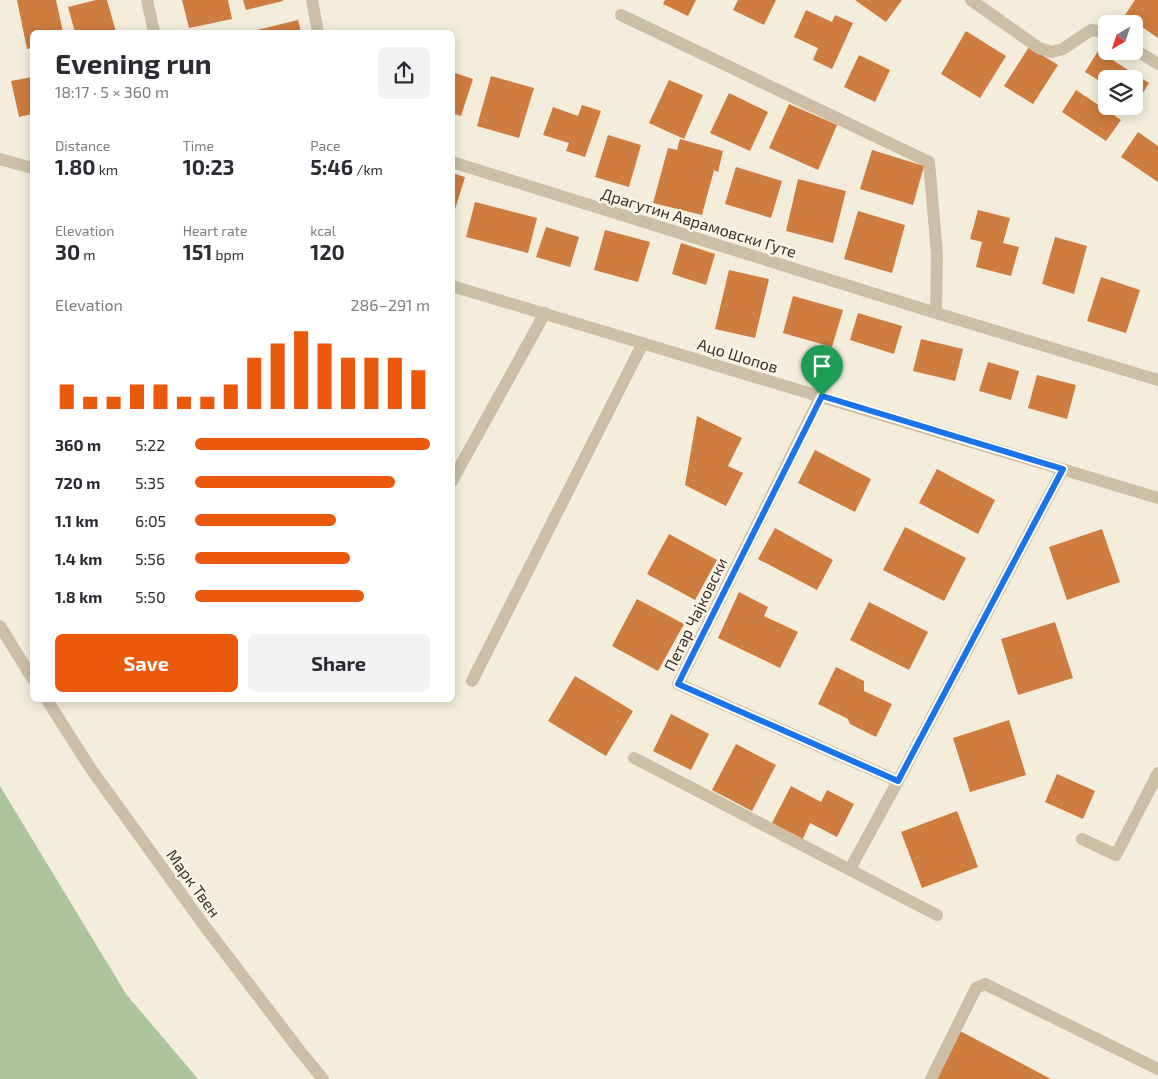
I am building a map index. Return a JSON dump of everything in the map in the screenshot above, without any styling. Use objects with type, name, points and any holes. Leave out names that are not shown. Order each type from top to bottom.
[{"type":"street","points":[[147,0],[154,30]]},
{"type":"street","points":[[312,0],[318,30]]},
{"type":"street","points":[[971,0],[1039,48],[1052,52],[1063,49],[1091,30],[1098,31]]},
{"type":"street","points":[[621,15],[929,162],[937,254],[936,313]]},
{"type":"street","points":[[1143,55],[1158,64]]},
{"type":"street","points":[[0,159],[30,167]]},
{"type":"street","name":"Драгутин Аврамовски Гуте","points":[[455,163],[1158,380]]},
{"type":"street","name":"Ацо Шопов","points":[[455,287],[1158,498]]},
{"type":"street","points":[[455,476],[545,313]]},
{"type":"street","points":[[472,681],[643,343]]},
{"type":"street","name":"Петар Чајковски","points":[[822,396],[678,684],[898,781]]},
{"type":"street","points":[[850,869],[1063,469]]},
{"type":"street","points":[[0,626],[30,675]]},
{"type":"street","name":"Марк Твен","points":[[48,702],[91,769],[203,924],[300,1052],[323,1079]]},
{"type":"street","points":[[634,758],[937,915]]},
{"type":"street","points":[[1082,839],[1116,855],[1158,773]]},
{"type":"street","points":[[931,1079],[976,988],[985,984],[1158,1069]]},
{"type":"green space","points":[[0,786],[126,994],[198,1079],[0,1079]]},
{"type":"building","points":[[17,0],[56,0],[63,30],[30,30],[30,48],[27,49]]},
{"type":"building","points":[[96,0],[107,0],[115,30],[74,30],[68,7]]},
{"type":"building","points":[[182,0],[228,0],[232,19],[189,28]]},
{"type":"building","points":[[243,0],[283,0],[283,1],[246,10]]},
{"type":"building","points":[[665,0],[696,0],[688,16],[663,4]]},
{"type":"building","points":[[738,0],[776,0],[764,25],[733,10]]},
{"type":"building","points":[[855,0],[902,0],[886,22]]},
{"type":"building","points":[[1135,0],[1158,0],[1158,38],[1143,28],[1143,15],[1125,15]]},
{"type":"building","points":[[806,10],[832,22],[835,15],[853,23],[832,69],[813,60],[818,48],[794,37]]},
{"type":"building","points":[[298,20],[300,30],[257,30]]},
{"type":"building","points":[[966,31],[1006,56],[980,98],[941,74]]},
{"type":"building","points":[[1029,47],[1058,65],[1033,104],[1004,86]]},
{"type":"building","points":[[1098,51],[1098,60],[1112,60],[1128,70],[1098,70],[1098,80],[1085,72]]},
{"type":"building","points":[[859,55],[890,70],[875,102],[844,87]]},
{"type":"building","points":[[455,73],[473,79],[461,116],[455,114]]},
{"type":"building","points":[[491,76],[534,88],[519,138],[477,126]]},
{"type":"building","points":[[30,77],[30,114],[19,117],[11,81]]},
{"type":"building","points":[[1143,79],[1149,83],[1143,93]]},
{"type":"building","points":[[669,80],[703,95],[684,139],[649,123]]},
{"type":"building","points":[[1076,90],[1098,105],[1098,115],[1114,115],[1121,120],[1106,141],[1062,112]]},
{"type":"building","points":[[729,93],[768,112],[750,151],[710,133]]},
{"type":"building","points":[[789,104],[837,125],[818,170],[769,148]]},
{"type":"building","points":[[582,105],[601,111],[585,157],[566,151],[569,143],[543,135],[553,107],[578,116]]},
{"type":"building","points":[[1138,132],[1158,146],[1158,182],[1121,157]]},
{"type":"building","points":[[608,135],[641,145],[629,187],[595,177]]},
{"type":"building","points":[[680,139],[723,151],[718,172],[714,170],[702,215],[653,203],[668,148],[677,150]]},
{"type":"building","points":[[872,150],[924,166],[913,205],[860,189]]},
{"type":"building","points":[[736,167],[782,181],[771,218],[725,204]]},
{"type":"building","points":[[455,174],[465,177],[455,210]]},
{"type":"building","points":[[798,179],[846,191],[833,243],[786,231]]},
{"type":"building","points":[[475,202],[537,218],[528,253],[466,237]]},
{"type":"building","points":[[978,210],[1010,218],[1003,243],[1019,247],[1011,276],[976,267],[982,242],[970,239]]},
{"type":"building","points":[[858,211],[905,225],[892,273],[844,259]]},
{"type":"building","points":[[546,227],[579,237],[570,267],[536,257]]},
{"type":"building","points":[[605,230],[650,242],[638,282],[594,270]]},
{"type":"building","points":[[1055,237],[1087,246],[1074,294],[1042,284]]},
{"type":"building","points":[[681,243],[715,254],[706,285],[672,274]]},
{"type":"building","points":[[729,270],[769,279],[755,338],[715,329]]},
{"type":"building","points":[[1101,277],[1140,290],[1126,333],[1087,321]]},
{"type":"building","points":[[793,296],[843,310],[832,347],[783,333]]},
{"type":"building","points":[[858,313],[902,326],[894,354],[850,340]]},
{"type":"building","points":[[921,339],[963,349],[955,381],[913,371]]},
{"type":"building","points":[[988,362],[1019,371],[1011,400],[979,391]]},
{"type":"building","points":[[1037,375],[1076,385],[1067,419],[1028,408]]},
{"type":"building","points":[[697,416],[742,438],[728,466],[743,473],[726,506],[685,485]]},
{"type":"building","points":[[815,450],[871,479],[855,512],[798,483]]},
{"type":"building","points":[[937,469],[995,500],[978,534],[919,503]]},
{"type":"building","points":[[905,527],[966,558],[944,601],[883,570]]},
{"type":"building","points":[[775,528],[833,560],[817,590],[758,559]]},
{"type":"building","points":[[1102,529],[1120,582],[1067,600],[1049,547]]},
{"type":"building","points":[[669,534],[717,560],[695,600],[647,574]]},
{"type":"building","points":[[739,592],[768,607],[764,616],[798,632],[780,668],[718,638]]},
{"type":"building","points":[[637,599],[684,624],[658,671],[612,646]]},
{"type":"building","points":[[869,602],[928,632],[909,670],[850,640]]},
{"type":"building","points":[[1055,622],[1073,678],[1018,695],[1001,639]]},
{"type":"building","points":[[836,667],[864,681],[864,691],[892,704],[876,737],[850,724],[848,719],[818,704]]},
{"type":"building","points":[[575,676],[633,711],[606,756],[548,721]]},
{"type":"building","points":[[671,714],[709,734],[691,770],[653,751]]},
{"type":"building","points":[[1009,720],[1026,775],[970,792],[953,738]]},
{"type":"building","points":[[736,744],[776,765],[752,811],[712,790]]},
{"type":"building","points":[[1057,774],[1095,791],[1083,819],[1045,802]]},
{"type":"building","points":[[791,786],[821,802],[827,790],[854,804],[837,837],[810,823],[801,843],[770,827]]},
{"type":"building","points":[[957,811],[978,867],[922,888],[901,832]]},
{"type":"building","points":[[960,1031],[1051,1079],[937,1079]]},
{"type":"route","points":[[822,396],[1063,469],[898,781],[678,684],[822,396]]}]
